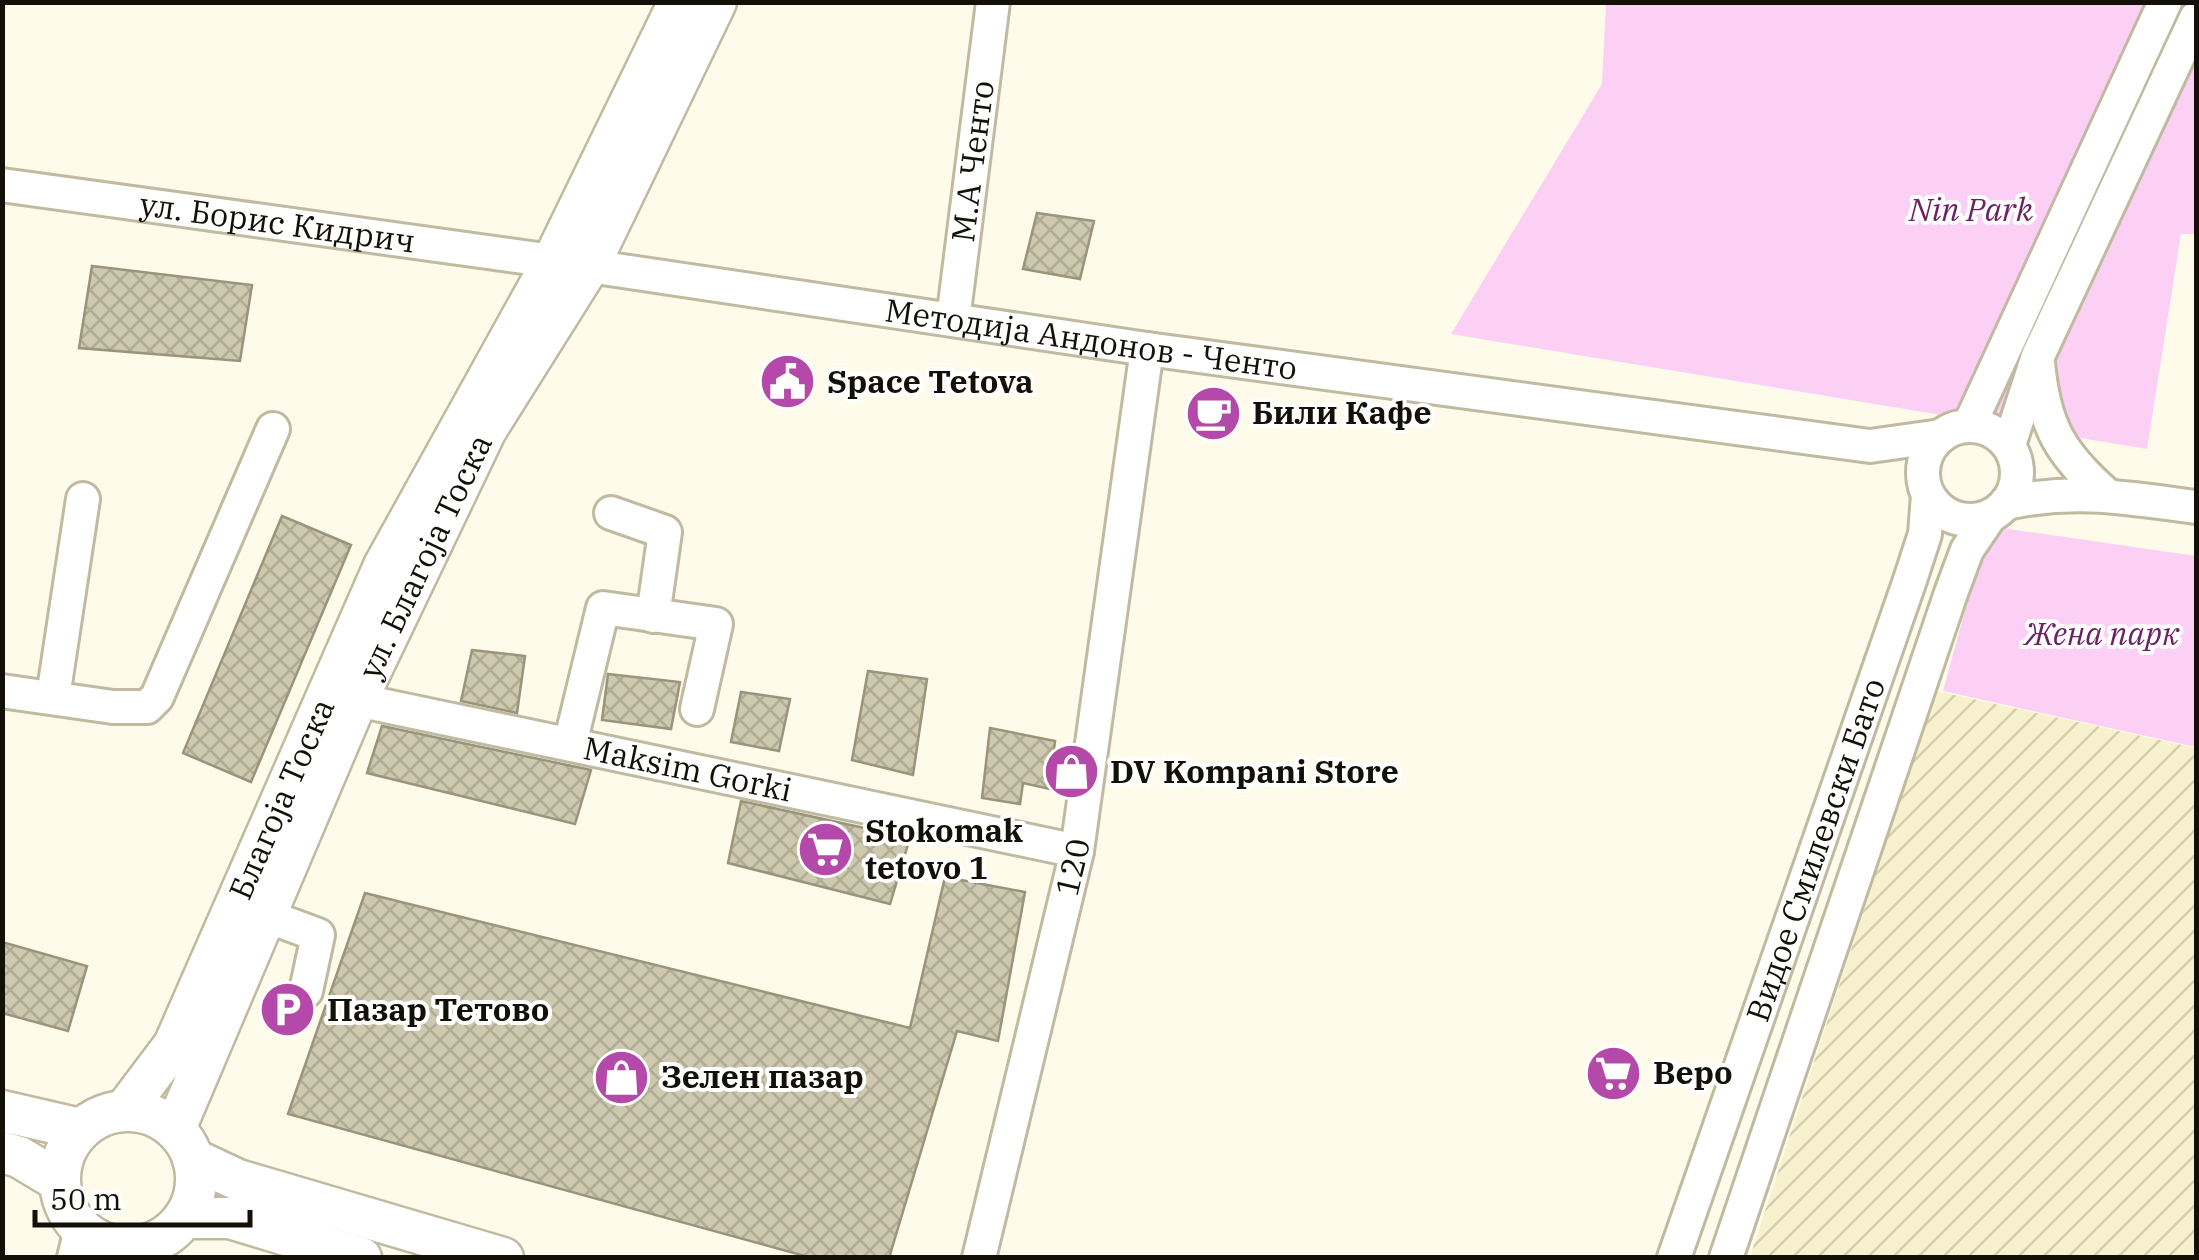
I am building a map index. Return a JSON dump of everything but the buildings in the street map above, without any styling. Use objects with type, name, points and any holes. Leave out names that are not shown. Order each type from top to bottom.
[{"type":"main road","name":"Благоја Тоска","points":[[126,1110],[174,1046],[384,566],[571,263],[678,2]]},
{"type":"main road","name":"ул. Благоја Тоска","points":[[184,1144],[264,916],[357,700],[571,263],[716,2]]},
{"type":"main road","points":[[2,1110],[80,1129]]},
{"type":"main road","points":[[184,1144],[196,1190],[184,1218],[160,1239],[127,1252],[104,1243],[78,1243],[59,1181],[64,1153],[80,1129],[108,1113],[126,1110],[152,1114],[184,1144],[238,1180],[503,1258]]},
{"type":"main road","points":[[2,1152],[19,1157],[59,1181]]},
{"type":"main road","points":[[184,1218],[230,1218],[360,1258]]},
{"type":"street","name":"М.А Ченто","points":[[953,320],[993,2]]},
{"type":"street","points":[[1955,431],[2165,2]]},
{"type":"street","points":[[1998,510],[2014,490],[2018,475],[2012,452],[2038,356],[2196,18]]},
{"type":"street","name":"ул. Борис Кидрич","points":[[2,185],[571,263]]},
{"type":"street","name":"Методија Андонов - Ченто","points":[[571,263],[1147,349],[1870,446],[1955,431]]},
{"type":"street","name":"120","points":[[978,1258],[1076,851],[1147,349]]},
{"type":"street","points":[[2038,356],[2041,396],[2054,434],[2098,494]]},
{"type":"street","points":[[2,691],[113,707],[147,707],[157,697],[274,428]]},
{"type":"street","points":[[2098,494],[2051,479],[1984,428],[1955,431],[1929,449],[1924,465],[1926,488],[1939,508],[1954,517],[1972,520],[2048,494],[2098,494],[2196,506]]},
{"type":"street","name":"Методија Андонов - Ченто","points":[[1870,446],[1926,488]]},
{"type":"street","name":"Видое Смилевски Бато","points":[[1674,1258],[1910,580],[1925,534],[1926,488]]},
{"type":"street","points":[[53,697],[83,498]]},
{"type":"street","name":"Видое Смилевски Бато","points":[[1726,1258],[1951,593],[1967,550],[1998,510]]},
{"type":"street","points":[[611,514],[665,532],[653,616]]},
{"type":"street","points":[[570,744],[603,608],[716,624],[696,709]]},
{"type":"street","name":"Maksim Gorki","points":[[357,700],[1076,851]]},
{"type":"street","points":[[264,916],[318,935],[306,991]]},
{"type":"shaded area","points":[[1936,691],[2196,748],[2196,1257],[1750,1257]]},
{"type":"green space","name":"Nin Park","points":[[1606,3],[2196,3],[2196,234],[2181,234],[2147,449],[1451,334],[1602,84]]},
{"type":"green space","name":"Жена парк","points":[[1988,526],[2196,556],[2196,747],[1943,691]]},
{"type":"place","name":"Space Tetova","points":[[788,382]]},
{"type":"place","name":"Били Кафе","points":[[1213,413]]},
{"type":"place","name":"DV Kompani Store","points":[[1071,772]]},
{"type":"place","name":"Stokomak tetovo 1","points":[[826,849]]},
{"type":"place","name":"Пазар Тетово","points":[[288,1010]]},
{"type":"place","name":"Веро","points":[[1614,1073]]},
{"type":"place","name":"Зелен пазар","points":[[622,1077]]}]
